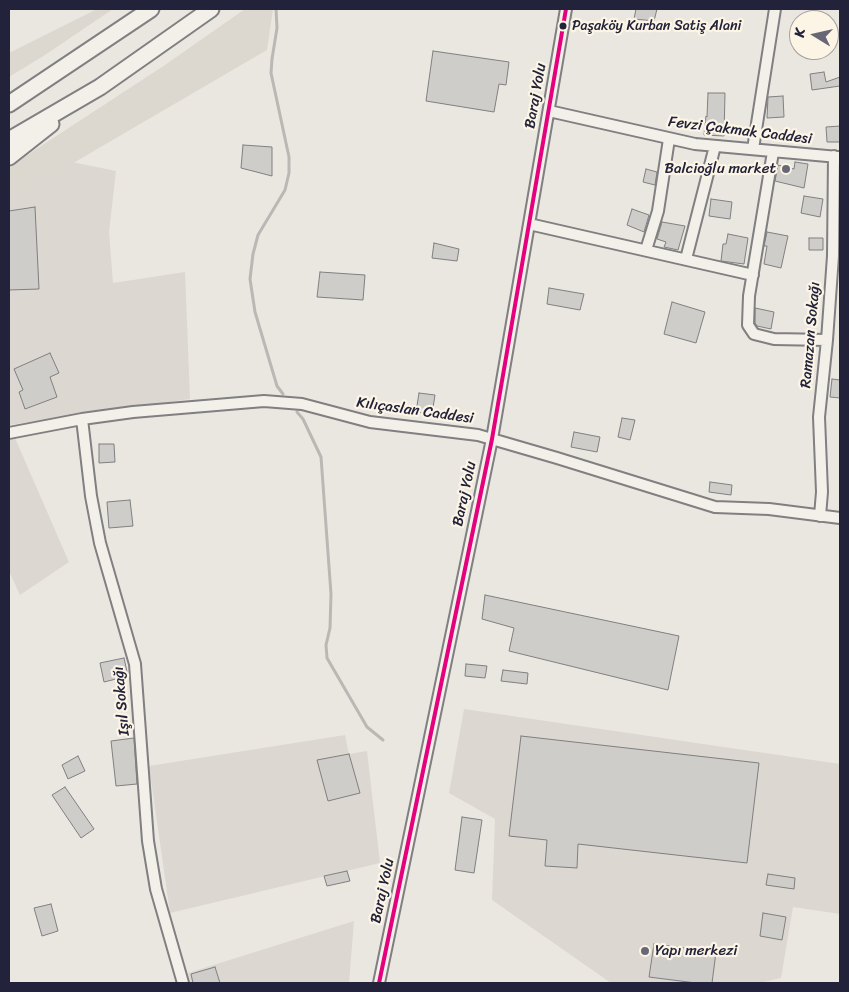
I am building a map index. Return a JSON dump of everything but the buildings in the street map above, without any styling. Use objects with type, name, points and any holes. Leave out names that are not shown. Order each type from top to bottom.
[{"type":"highway","points":[[9,104],[151,9]]},
{"type":"highway","points":[[9,157],[100,87],[211,9]]},
{"type":"highway","points":[[9,140],[100,87]]},
{"type":"street","name":"Baraj Yolu","points":[[379,983],[492,439],[566,9]]},
{"type":"street","points":[[753,149],[775,9]]},
{"type":"street","name":"Fevzi Çakmak Caddesi","points":[[548,111],[694,144],[837,156]]},
{"type":"street","points":[[646,250],[658,211],[669,139]]},
{"type":"street","points":[[686,259],[715,146]]},
{"type":"street","points":[[773,152],[749,296],[748,325],[754,334],[774,339],[827,340]]},
{"type":"street","name":"Ramazan Sokağı","points":[[820,516],[822,492],[819,417],[827,340],[837,156]]},
{"type":"street","points":[[529,224],[753,275]]},
{"type":"street","name":"Kılıçaslan Caddesi","points":[[9,433],[82,419],[133,412],[264,401],[302,404],[370,422],[478,435],[715,508],[769,509],[840,518]]},
{"type":"street","name":"Işıl Sokağı","points":[[82,419],[91,496],[100,543],[135,664],[148,841],[156,889],[182,983]]},
{"type":"shaded area","points":[[97,9],[113,9],[9,77],[9,53]]},
{"type":"shaded area","points":[[245,9],[273,9],[267,50],[75,162],[9,195],[9,167],[165,65]]},
{"type":"shaded area","points":[[72,162],[116,171],[109,232],[113,283],[185,272],[190,399],[9,425],[9,194]]},
{"type":"shaded area","points":[[15,438],[69,562],[20,595],[9,571],[9,439]]},
{"type":"shaded area","name":"Yapı merkezi","points":[[464,709],[840,764],[840,914],[793,907],[781,978],[759,983],[611,983],[492,900],[495,819],[449,793]]},
{"type":"shaded area","points":[[345,735],[349,754],[367,751],[380,863],[170,913],[149,766]]},
{"type":"shaded area","points":[[354,921],[349,983],[191,983],[188,973]]},
{"type":"waterway","points":[[276,9],[277,28],[271,73],[289,157],[289,173],[285,190],[258,235],[253,254],[250,279],[255,312],[277,386],[283,394]]},
{"type":"waterway","points":[[297,412],[303,419],[321,457],[331,594],[330,628],[326,645],[327,658],[367,727],[383,740]]},
{"type":"transit line","points":[[379,983],[492,439],[566,9]]},
{"type":"place","name":"Paşaköy Kurban Satiş Alani","points":[[563,26]]},
{"type":"place","name":"Balcioğlu market","points":[[786,169]]},
{"type":"place","name":"Yapı merkezi","points":[[645,951]]}]
